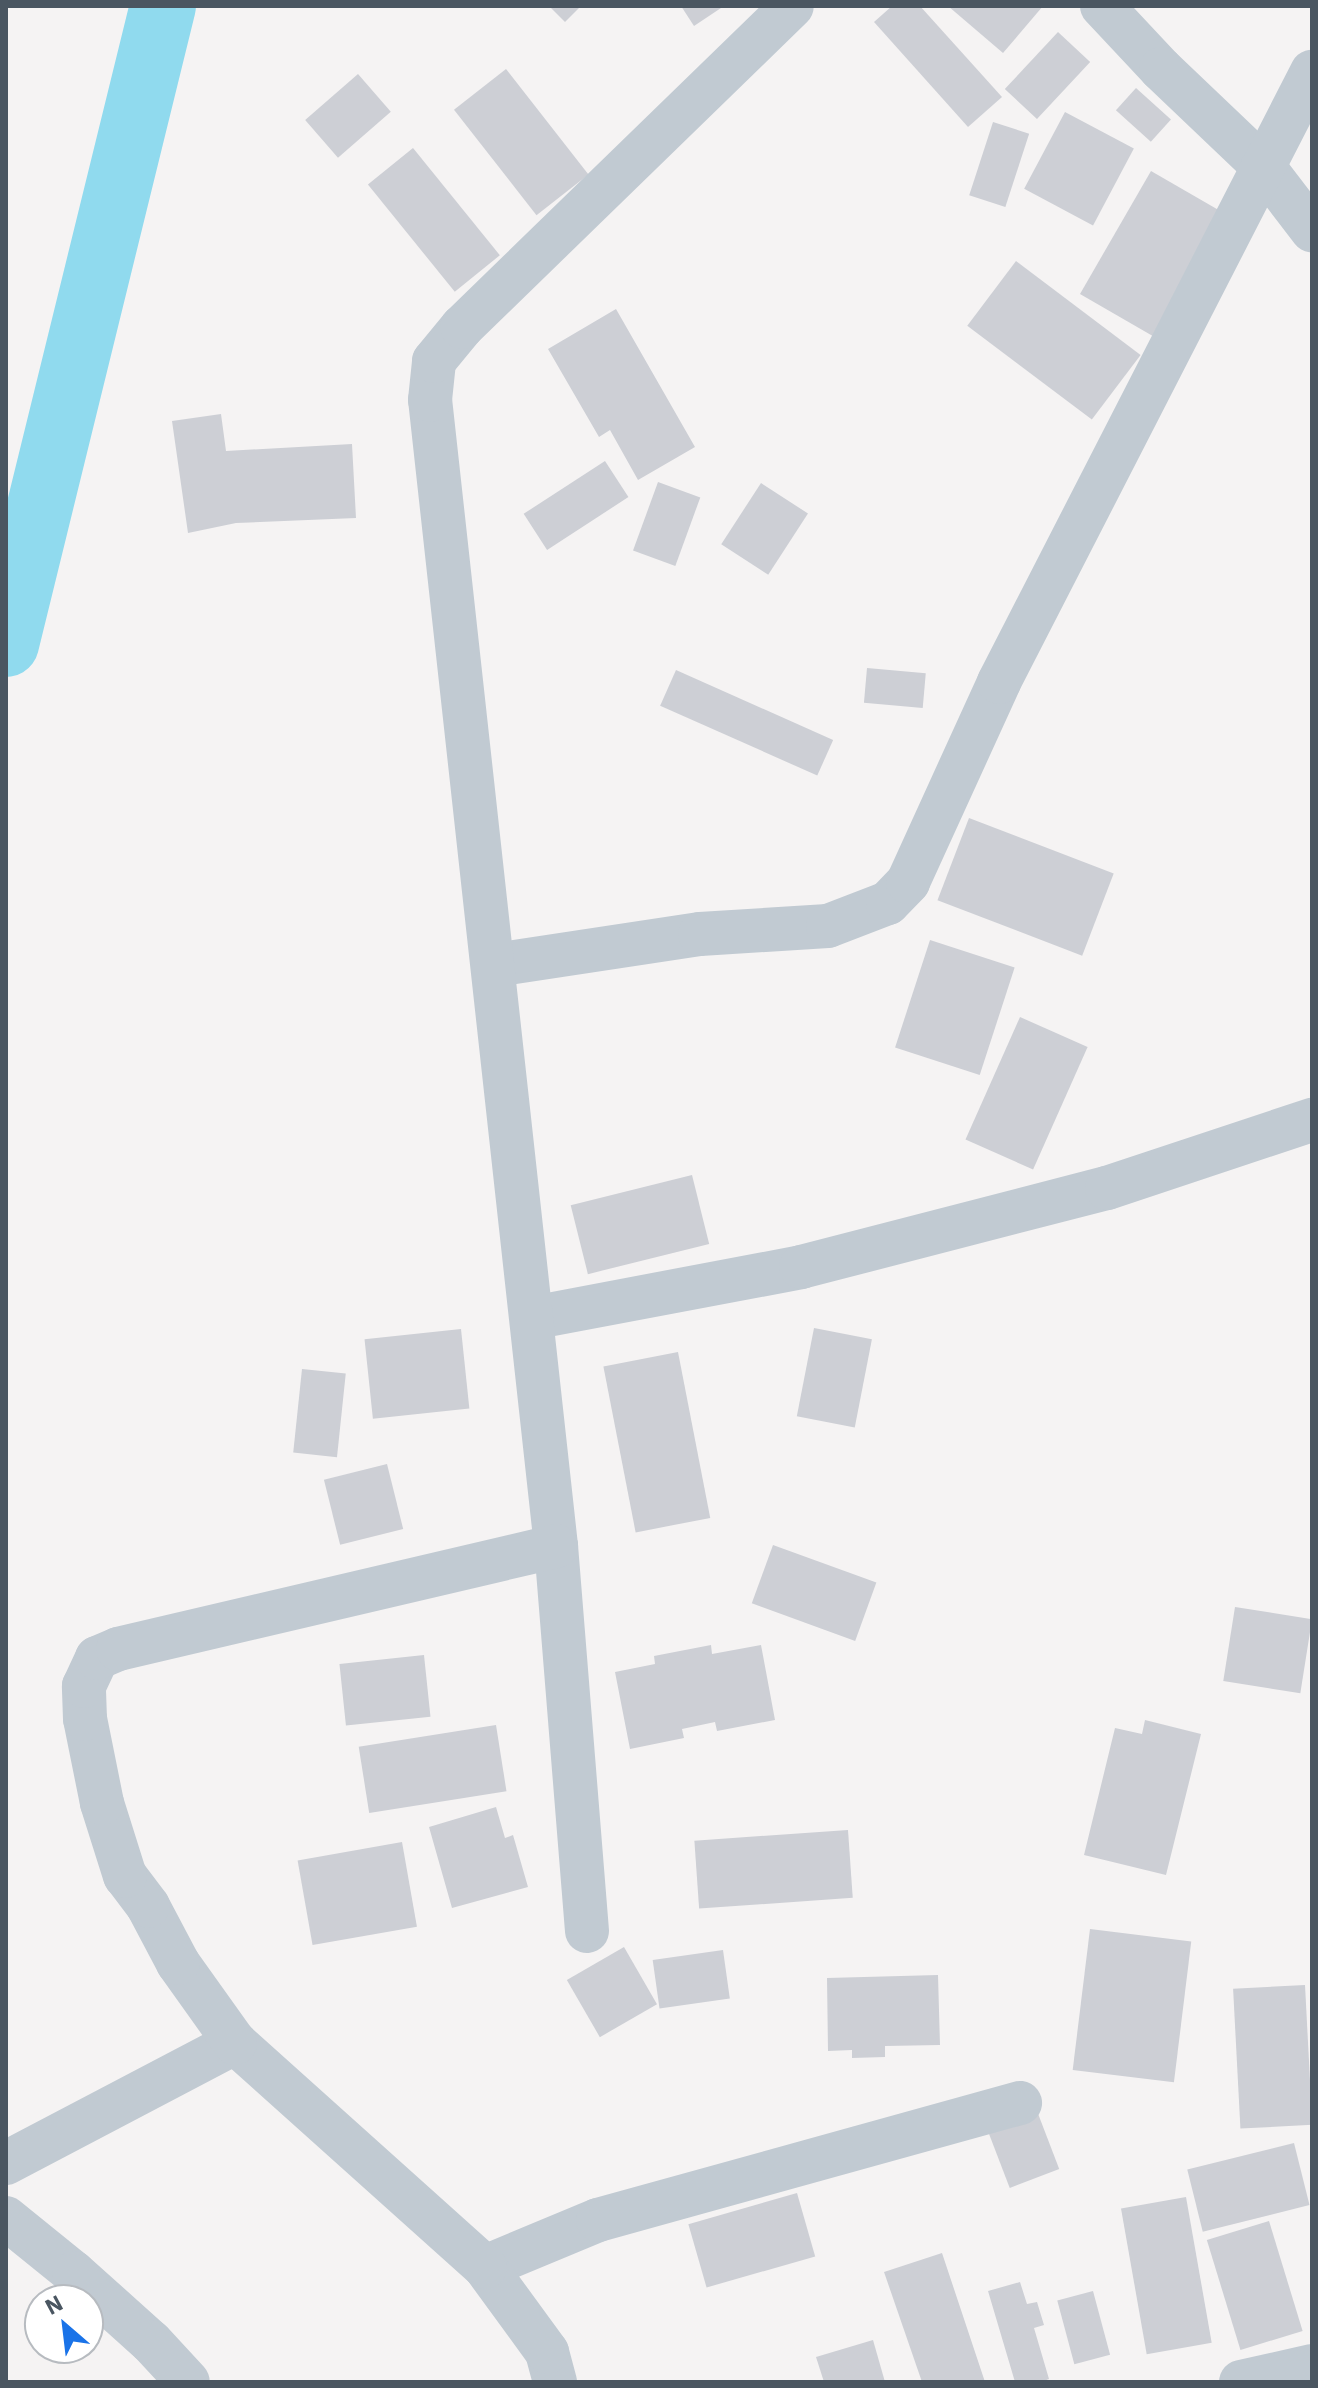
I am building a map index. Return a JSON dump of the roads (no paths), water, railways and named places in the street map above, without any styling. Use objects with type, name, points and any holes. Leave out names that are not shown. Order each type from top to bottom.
[{"type":"street","points":[[587,1931],[556,1546],[494,965],[463,727],[430,400],[434,361],[462,327],[792,6]]},
{"type":"street","points":[[1102,6],[1151,59],[1263,166],[1312,230]]},
{"type":"street","points":[[494,965],[700,934],[828,926],[888,903],[908,882],[999,682],[1312,72]]},
{"type":"street","points":[[532,1318],[801,1267],[1107,1188],[1312,1120]]},
{"type":"street","points":[[555,2382],[547,2352],[485,2267],[235,2043],[178,1963],[148,1906],[125,1876],[102,1803],[85,1719],[84,1686],[97,1658],[118,1649],[556,1546]]},
{"type":"street","points":[[6,2163],[235,2043]]},
{"type":"street","points":[[485,2267],[598,2220],[1020,2103]]},
{"type":"street","points":[[6,2218],[96,2293],[188,2382]]},
{"type":"street","points":[[1241,2382],[1312,2366]]},
{"type":"waterway","points":[[6,644],[163,6]]}]
